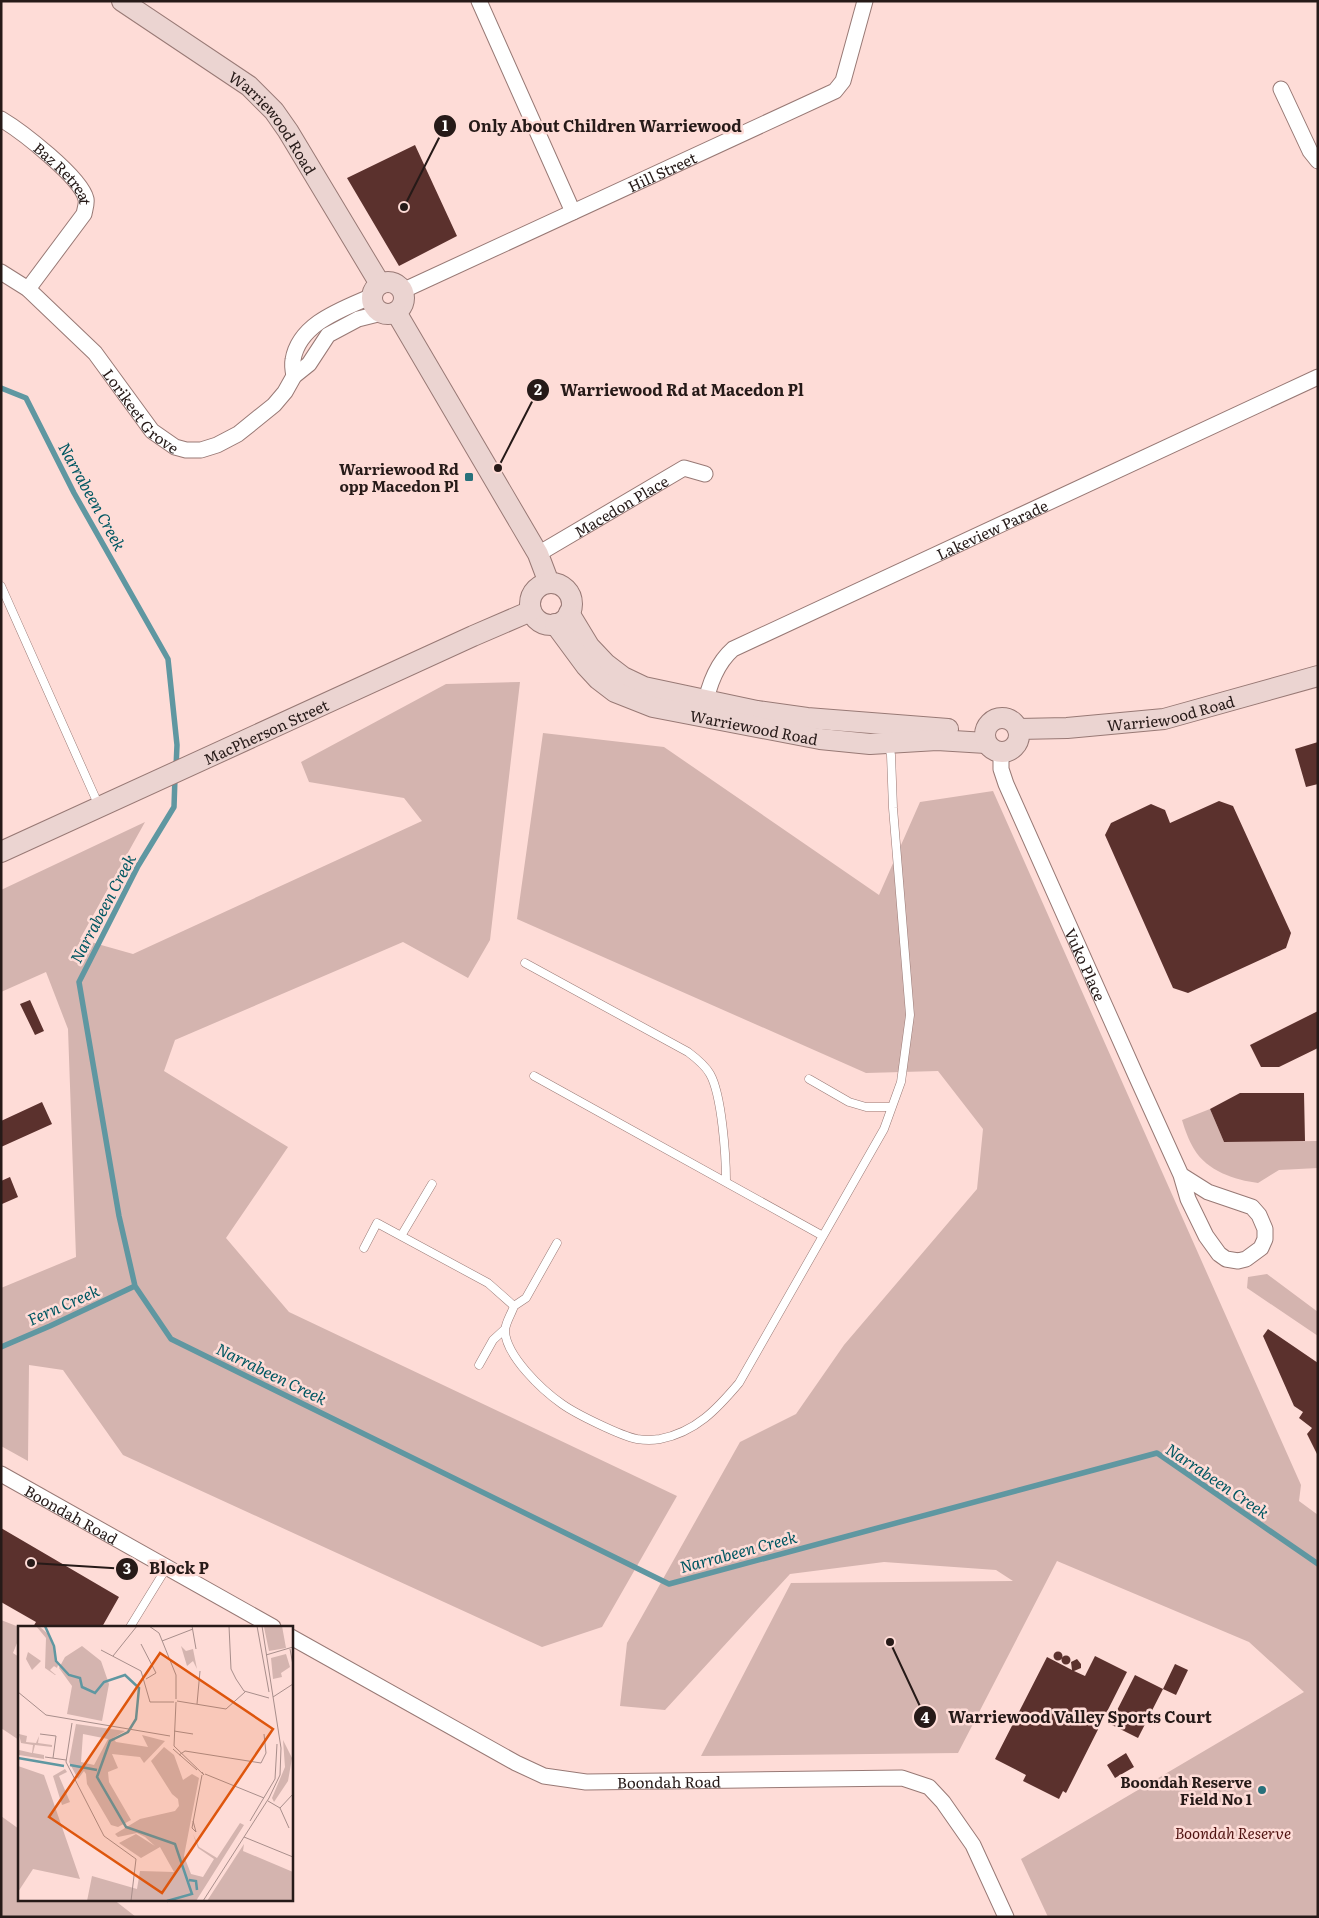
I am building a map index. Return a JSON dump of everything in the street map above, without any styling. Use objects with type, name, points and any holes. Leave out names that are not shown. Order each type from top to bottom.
[{"type":"street","name":"Warriewood Road","points":[[122,1],[249,86],[265,101],[288,131],[382,301],[538,554],[549,583]]},
{"type":"street","points":[[479,1],[573,212]]},
{"type":"street","name":"Hill Street","points":[[402,291],[835,91],[842,81],[865,1]]},
{"type":"street","points":[[1282,89],[1310,151],[1318,161]]},
{"type":"street","name":"Baz Retreat","points":[[1,119],[19,129],[81,186],[86,200],[84,214],[28,289]]},
{"type":"street","name":"Lorikeet Grove","points":[[1,272],[28,289],[96,354],[152,431],[175,447],[186,450],[201,450],[228,441],[274,405],[285,392],[294,376],[293,360],[298,346],[308,333],[328,316],[382,301]]},
{"type":"street","points":[[382,301],[385,282],[395,284],[402,291]]},
{"type":"street","name":"Lakeview Parade","points":[[704,708],[715,673],[724,657],[733,649],[1318,377]]},
{"type":"street","name":"Macedon Place","points":[[538,554],[684,468],[705,474]]},
{"type":"street","points":[[555,583],[566,589],[571,600],[562,618],[540,622],[531,611],[530,599],[542,584],[555,583]]},
{"type":"street","name":"MacPherson Street","points":[[1,852],[531,611]]},
{"type":"street","name":"Warriewood Road","points":[[562,618],[614,671],[644,687],[704,708],[820,739],[870,744],[937,740],[991,742]]},
{"type":"street","name":"Warriewood Road","points":[[1018,729],[1067,728],[1164,719],[1318,676]]},
{"type":"street","name":"Warriewood Road","points":[[704,708],[757,711],[807,718],[932,728],[991,742]]},
{"type":"street","points":[[1008,718],[1015,723],[1019,738],[1016,745],[1009,750],[991,742],[988,724],[994,719],[1008,718]]},
{"type":"street","name":"Vuko Place","points":[[991,742],[1006,784],[1181,1175],[1188,1199],[1206,1236],[1219,1254],[1226,1260],[1238,1261],[1246,1259],[1261,1248],[1265,1239],[1265,1229],[1259,1214],[1252,1207],[1208,1192],[1181,1175]]},
{"type":"street","name":"Boondah Road","points":[[1,1474],[271,1626]]},
{"type":"street","name":"Boondah Road","points":[[292,1638],[516,1763],[544,1776],[586,1782],[902,1778],[929,1787],[943,1802],[974,1845],[1006,1917]]},
{"type":"lane","points":[[1,586],[100,808]]},
{"type":"lane","points":[[505,1329],[508,1342],[519,1362],[536,1382],[562,1405],[602,1425],[638,1439],[660,1439],[692,1427],[717,1410],[739,1383],[884,1129],[900,1082],[910,1014],[893,808],[891,755],[888,743]]},
{"type":"lane","points":[[525,963],[688,1052],[698,1060],[709,1073],[716,1086],[726,1158],[726,1181]]},
{"type":"lane","points":[[534,1076],[823,1236]]},
{"type":"lane","points":[[809,1079],[849,1102],[866,1107],[891,1107]]},
{"type":"lane","points":[[401,1236],[432,1184]]},
{"type":"lane","points":[[364,1248],[377,1223],[488,1283],[514,1306]]},
{"type":"lane","points":[[479,1365],[493,1340],[505,1329],[514,1306],[526,1298],[557,1244]]},
{"type":"lane","points":[[131,1626],[167,1567]]},
{"type":"green space","points":[[520,682],[490,940],[468,978],[403,942],[175,1040],[164,1071],[288,1147],[226,1238],[289,1312],[677,1496],[602,1627],[542,1647],[123,1455],[63,1370],[29,1365],[28,1461],[1,1446],[1,1288],[76,1257],[68,1029],[46,972],[1,992],[1,890],[145,822],[80,939],[133,954],[422,821],[404,798],[309,782],[301,762],[446,684]]},
{"type":"green space","name":"Boondah Reserve","points":[[543,733],[664,747],[879,895],[920,802],[993,791],[1301,1485],[1299,1501],[1318,1515],[1318,1917],[1048,1917],[1021,1859],[1304,1692],[1249,1642],[1057,1561],[958,1753],[701,1756],[791,1583],[1013,1581],[996,1570],[884,1562],[790,1574],[665,1710],[620,1706],[627,1643],[740,1442],[796,1414],[844,1345],[977,1189],[983,1129],[938,1071],[866,1073],[517,919]]},
{"type":"green space","points":[[1210,1109],[1224,1142],[1318,1141],[1318,1168],[1279,1170],[1258,1183],[1240,1180],[1214,1169],[1194,1149],[1182,1120]]},
{"type":"green space","points":[[1267,1274],[1318,1312],[1318,1336],[1247,1288],[1248,1277]]},
{"type":"green space","points":[[1,1620],[18,1627],[18,1640],[13,1653],[18,1656],[18,1739],[1,1728]]},
{"type":"green space","points":[[1,1816],[18,1828],[18,1900],[114,1900],[136,1917],[1,1917]]},
{"type":"building","points":[[415,145],[457,236],[399,266],[347,178]]},
{"type":"building","points":[[1318,742],[1318,784],[1306,787],[1295,749]]},
{"type":"building","points":[[1219,801],[1233,806],[1291,933],[1286,948],[1188,993],[1173,988],[1105,835],[1111,823],[1151,804],[1165,810],[1170,823]]},
{"type":"building","points":[[30,1000],[44,1031],[35,1035],[20,1004]]},
{"type":"building","points":[[1318,1011],[1318,1048],[1279,1067],[1261,1067],[1250,1045]]},
{"type":"building","points":[[1240,1093],[1304,1093],[1305,1141],[1224,1142],[1210,1109]]},
{"type":"building","points":[[42,1102],[52,1124],[1,1147],[1,1121]]},
{"type":"building","points":[[10,1177],[18,1197],[2,1204],[1,1181]]},
{"type":"building","points":[[1268,1329],[1318,1363],[1318,1456],[1307,1434],[1312,1428],[1299,1418],[1303,1412],[1294,1406],[1263,1336]]},
{"type":"building","points":[[1,1528],[119,1597],[103,1626],[34,1626],[36,1622],[1,1602]]},
{"type":"building","points":[[1058,1652],[1062,1656],[1058,1660],[1054,1656]]},
{"type":"building","points":[[1066,1655],[1071,1660],[1066,1665],[1061,1660]]},
{"type":"building","points":[[1095,1656],[1127,1672],[1066,1793],[1063,1791],[1059,1799],[1023,1781],[1026,1775],[995,1759],[1047,1657],[1072,1670],[1071,1662],[1077,1659],[1081,1664],[1081,1668],[1074,1671],[1085,1676]]},
{"type":"building","points":[[1175,1664],[1188,1670],[1176,1695],[1163,1689]]},
{"type":"building","points":[[1135,1675],[1163,1689],[1138,1738],[1110,1724]]},
{"type":"building","points":[[1126,1753],[1134,1767],[1115,1778],[1107,1765]]},
{"type":"waterway","name":"Narrabeen Creek","points":[[1,388],[26,398],[74,493],[168,659],[177,745],[176,768]]},
{"type":"waterway","name":"Narrabeen Creek","points":[[175,777],[174,807],[138,866],[79,982],[119,1216],[135,1286],[171,1339],[669,1584],[1157,1453],[1318,1564]]},
{"type":"waterway","name":"Fern Creek","points":[[1,1347],[135,1286]]},
{"type":"place","name":"Only About Children Warriewood","points":[[404,207]]},
{"type":"place","name":"Warriewood Rd at Macedon Pl","points":[[498,468]]},
{"type":"place","name":"Warriewood Rd opp Macedon Pl","points":[[469,477]]},
{"type":"place","name":"Block P","points":[[31,1563]]},
{"type":"place","name":"Warriewood Valley Sports Court","points":[[890,1642]]},
{"type":"place","name":"Boondah Reserve Field No 1","points":[[1262,1790]]}]
